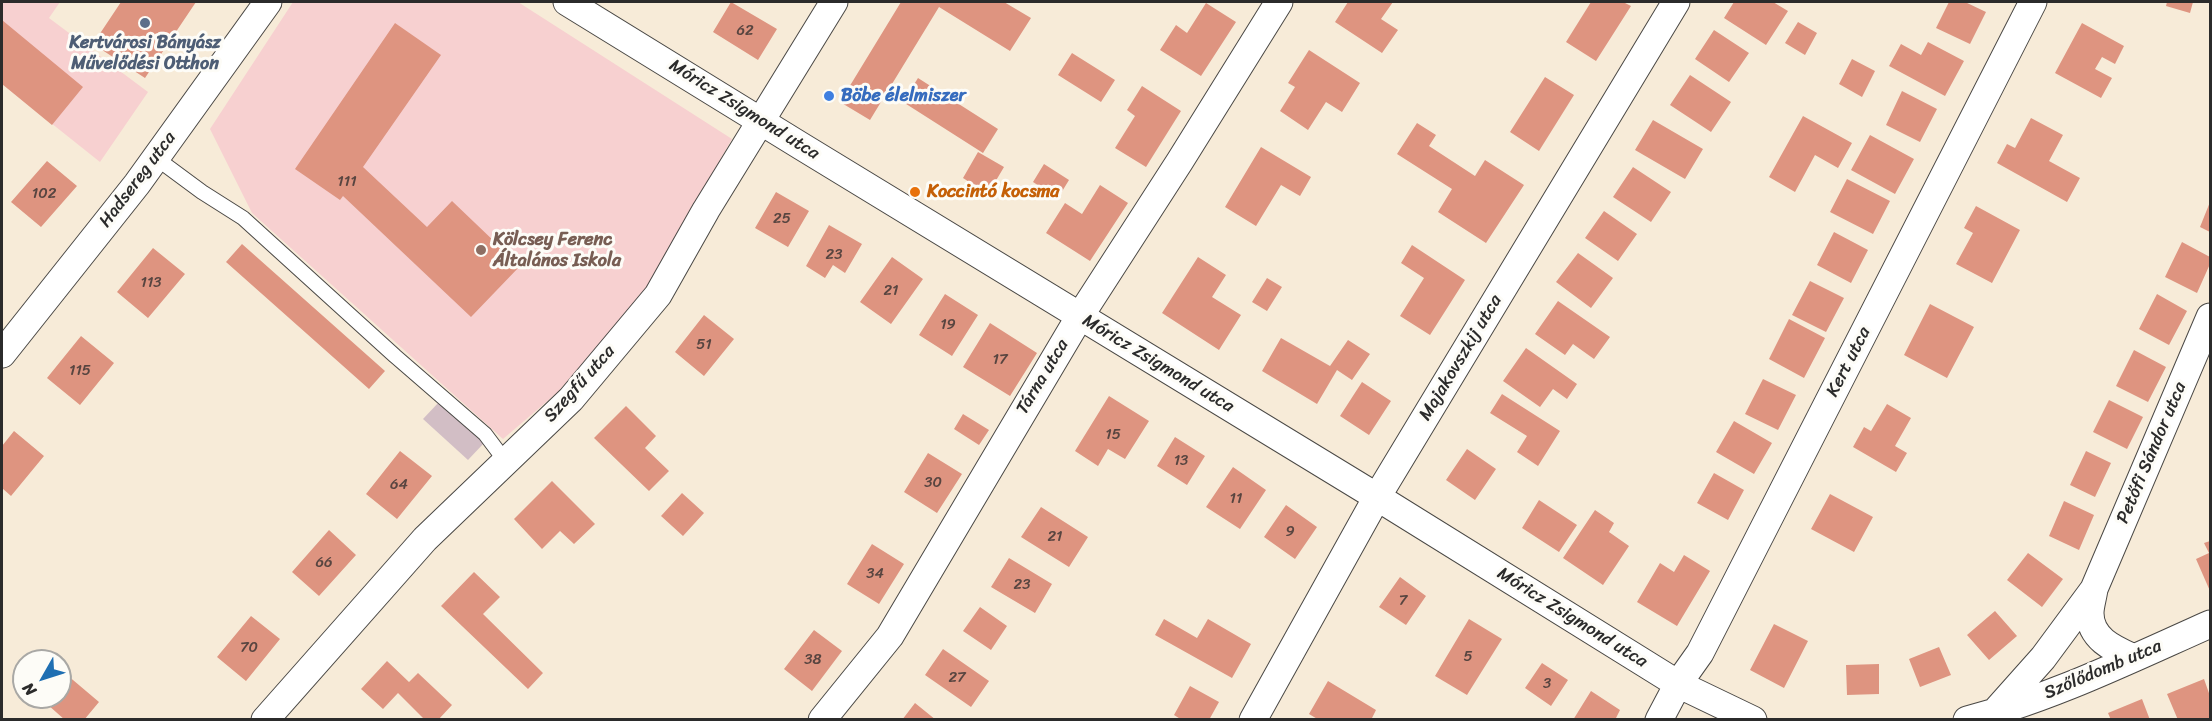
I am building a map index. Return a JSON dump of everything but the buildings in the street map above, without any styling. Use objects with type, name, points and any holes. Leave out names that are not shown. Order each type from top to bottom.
[{"type":"street","name":"Hadsereg utca","points":[[2,354],[156,158],[268,2]]},
{"type":"street","name":"Móricz Zsigmond utca","points":[[567,2],[1377,497],[1678,684],[1753,720]]},
{"type":"street","name":"Szegfű utca","points":[[265,720],[425,540],[571,399],[658,295],[706,210],[834,2]]},
{"type":"street","name":"Tárna utca","points":[[822,720],[890,636],[1080,315],[1279,2]]},
{"type":"street","name":"Majakovszkij utca","points":[[1253,720],[1377,497],[1676,2]]},
{"type":"street","name":"Kert utca","points":[[1659,720],[1678,684],[1706,642],[2033,2]]},
{"type":"street","name":"Petőfi Sándor utca","points":[[1994,713],[2043,658],[2094,589],[2211,317]]},
{"type":"street","name":"Petőfi Sándor utca","points":[[2094,589],[2090,613],[2093,629],[2107,646],[2134,658]]},
{"type":"street","name":"Szőlődomb utca","points":[[1994,713],[2056,691],[2211,624]]},
{"type":"street","points":[[1967,720],[1994,713]]},
{"type":"lane","points":[[156,158],[202,192],[243,218],[485,434],[506,462]]},
{"type":"shaded area","points":[[2,2],[60,2],[49,18],[148,92],[100,162],[2,84]]},
{"type":"shaded area","name":"Kölcsey Ferenc Általános Iskola","points":[[293,2],[518,2],[732,139],[647,288],[558,392],[503,439],[252,213],[210,129]]},
{"type":"shaded area","points":[[439,402],[484,443],[468,460],[423,419]]},
{"type":"place","name":"Kertvárosi Bányász Művelődési Otthon","points":[[145,23]]},
{"type":"place","name":"Böbe élelmiszer","points":[[829,96]]},
{"type":"place","name":"Koccintó kocsma","points":[[915,192]]},
{"type":"place","name":"Kölcsey Ferenc Általános Iskola","points":[[481,250]]}]
